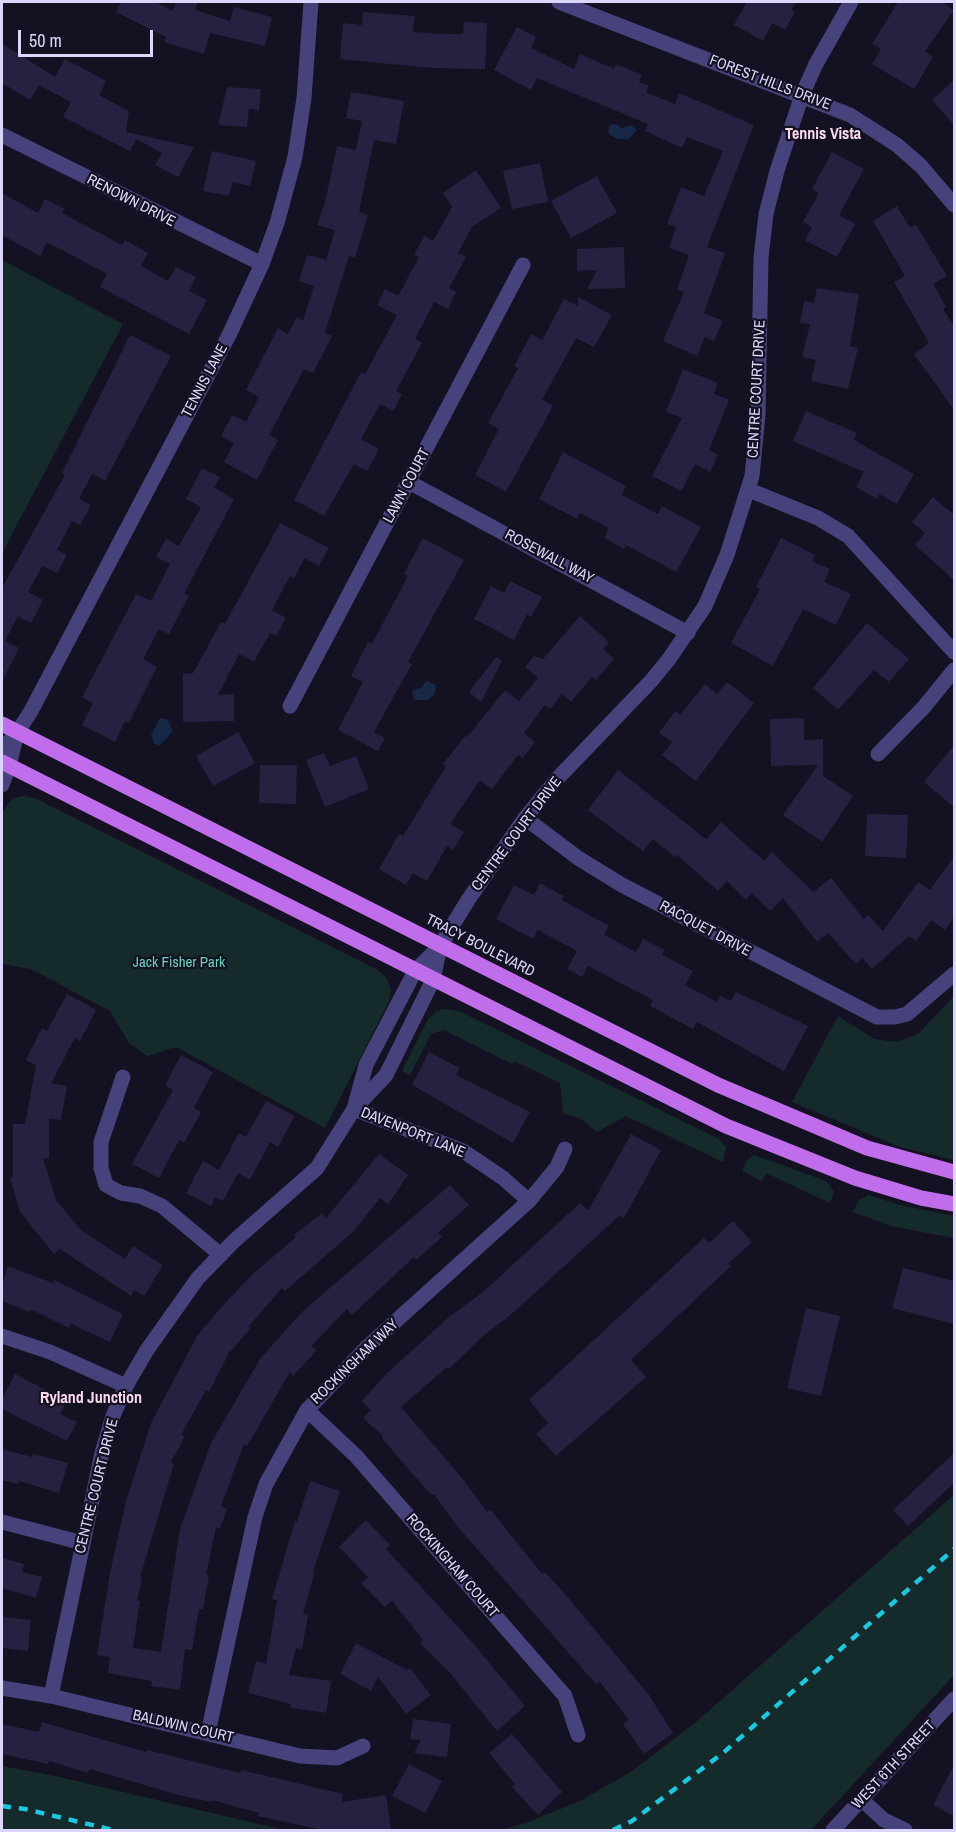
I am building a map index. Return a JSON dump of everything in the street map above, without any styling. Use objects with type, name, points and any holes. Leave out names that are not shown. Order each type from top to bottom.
[{"type":"main road","name":"TRACY BOULEVARD","points":[[2,724],[440,946],[767,1108],[867,1148],[954,1172]]},
{"type":"main road","points":[[5,764],[433,980],[748,1135],[875,1185],[954,1204]]},
{"type":"street","name":"TENNIS LANE","points":[[2,785],[5,764],[17,733],[229,335],[262,264],[277,223],[295,157],[304,98],[312,2]]},
{"type":"street","name":"FOREST HILLS DRIVE","points":[[559,2],[850,115],[890,140],[921,166],[954,205]]},
{"type":"street","name":"CENTRE COURT DRIVE","points":[[354,1109],[366,1065],[415,971],[440,946],[525,818],[557,779],[651,681],[688,633],[705,606],[727,555],[749,490],[758,415],[761,258],[766,214],[777,171],[802,95],[816,64],[851,2]]},
{"type":"street","name":"RENOWN DRIVE","points":[[2,135],[262,264]]},
{"type":"street","name":"LAWN COURT","points":[[290,706],[523,265]]},
{"type":"street","name":"ROSEWALL WAY","points":[[409,482],[688,633]]},
{"type":"street","points":[[749,490],[818,518],[848,536],[954,652]]},
{"type":"street","points":[[878,754],[924,707],[954,670]]},
{"type":"street","name":"TENNIS LANE","points":[[2,749],[17,733]]},
{"type":"street","name":"RACQUET DRIVE","points":[[525,818],[578,858],[622,885],[858,1009],[878,1017],[896,1017],[916,1007],[954,974]]},
{"type":"street","name":"CENTRE COURT DRIVE","points":[[51,1696],[102,1454],[113,1416],[126,1386],[147,1350],[185,1296],[221,1255],[317,1168],[354,1109],[386,1075],[433,980],[440,946]]},
{"type":"street","points":[[123,1077],[101,1142],[101,1168],[106,1185],[121,1193],[140,1196],[162,1206],[221,1255]]},
{"type":"street","name":"DAVENPORT LANE","points":[[354,1109],[463,1151],[503,1178],[529,1201]]},
{"type":"street","name":"ROCKINGHAM WAY","points":[[208,1733],[255,1517],[266,1485],[307,1410],[367,1347],[529,1201],[557,1167],[565,1149]]},
{"type":"street","points":[[2,1336],[50,1352],[126,1386]]},
{"type":"street","name":"ROCKINGHAM COURT","points":[[307,1410],[356,1456],[565,1696],[578,1735]]},
{"type":"street","points":[[2,1522],[83,1543]]},
{"type":"street","name":"BALDWIN COURT","points":[[2,1688],[51,1696],[300,1756],[337,1758],[363,1746]]},
{"type":"street","name":"WEST 6TH STREET","points":[[833,1830],[954,1699]]},
{"type":"street","points":[[862,1800],[884,1820],[905,1830]]},
{"type":"green space","points":[[2,260],[123,324],[2,553]]},
{"type":"green space","name":"Jack Fisher Park","points":[[23,796],[35,798],[378,970],[387,979],[391,990],[389,1001],[325,1128],[176,1047],[147,1056],[129,1043],[110,1011],[31,969],[2,964],[2,813],[12,799]]},
{"type":"green space","points":[[954,996],[954,1160],[900,1147],[792,1102],[838,1016],[874,1039],[897,1042],[918,1034]]},
{"type":"green space","points":[[445,1009],[459,1011],[719,1139],[726,1147],[723,1162],[626,1116],[597,1132],[580,1118],[563,1114],[560,1083],[514,1061],[512,1064],[444,1030],[431,1034],[410,1075],[402,1071],[428,1019],[437,1011]]},
{"type":"green space","points":[[754,1155],[826,1181],[834,1192],[830,1203],[766,1173],[762,1181],[742,1171],[748,1159]]},
{"type":"green space","points":[[868,1195],[904,1206],[954,1216],[954,1238],[891,1226],[853,1212],[859,1200]]},
{"type":"green space","points":[[954,1495],[954,1675],[811,1830],[499,1830],[526,1823],[580,1801],[632,1771],[696,1722]]},
{"type":"green space","points":[[2,1766],[51,1775],[284,1830],[2,1830]]},
{"type":"water","points":[[616,124],[622,128],[632,125],[637,130],[628,139],[618,139],[610,135],[608,131],[610,125]]},
{"type":"water","points":[[426,681],[436,685],[435,694],[428,700],[414,700],[412,691],[422,687]]},
{"type":"water","points":[[160,718],[167,719],[173,731],[159,746],[154,743],[151,735]]},
{"type":"building","points":[[121,2],[155,2],[173,11],[176,2],[198,2],[195,10],[230,21],[234,7],[272,17],[265,46],[210,33],[204,54],[164,42],[166,37],[116,12]]},
{"type":"building","points":[[747,2],[796,2],[791,10],[795,12],[785,30],[772,23],[763,41],[734,25]]},
{"type":"building","points":[[898,2],[942,2],[954,10],[925,51],[933,57],[914,89],[872,64],[881,49],[872,44]]},
{"type":"building","points":[[363,12],[415,16],[413,32],[463,34],[464,22],[487,23],[485,69],[432,68],[340,59],[343,23],[362,25]]},
{"type":"building","points":[[517,27],[536,37],[531,48],[574,69],[580,54],[614,69],[616,64],[642,75],[639,82],[649,86],[646,92],[675,104],[679,93],[754,125],[707,247],[725,253],[704,313],[723,321],[714,341],[705,337],[697,356],[663,341],[684,292],[677,290],[689,255],[669,248],[676,227],[667,224],[681,187],[704,196],[723,151],[687,137],[682,148],[645,131],[648,124],[537,78],[531,90],[494,70]]},
{"type":"building","points":[[2,44],[55,77],[65,59],[106,81],[99,95],[129,111],[126,132],[194,147],[178,177],[155,165],[162,153],[136,139],[130,151],[63,117],[71,102],[39,85],[30,100],[2,83]]},
{"type":"building","points":[[954,80],[954,125],[932,100]]},
{"type":"building","points":[[227,87],[261,89],[259,110],[249,109],[247,127],[218,125]]},
{"type":"building","points":[[351,92],[404,101],[396,144],[374,140],[359,212],[368,215],[355,258],[349,256],[325,333],[332,336],[313,373],[304,369],[269,435],[278,440],[257,480],[224,462],[234,443],[221,436],[232,415],[246,422],[259,397],[246,390],[278,328],[288,334],[297,317],[303,321],[314,286],[299,281],[307,255],[326,260],[335,230],[317,225],[325,202],[337,146],[356,150],[362,121],[346,118]]},
{"type":"building","points":[[212,151],[256,161],[250,186],[233,182],[229,196],[203,191]]},
{"type":"building","points":[[832,152],[864,169],[839,215],[855,224],[837,257],[805,240],[812,227],[803,222],[819,193],[812,189]]},
{"type":"building","points":[[540,163],[548,202],[512,209],[503,171]]},
{"type":"building","points":[[476,170],[501,208],[472,227],[458,253],[466,257],[449,288],[456,292],[448,309],[434,302],[415,339],[422,343],[396,391],[402,394],[393,411],[380,404],[361,439],[379,449],[367,471],[354,464],[324,516],[294,500],[361,372],[365,374],[397,315],[377,305],[385,289],[398,296],[419,257],[414,255],[424,236],[433,241],[452,207],[443,193]]},
{"type":"building","points":[[597,176],[617,213],[571,238],[551,201]]},
{"type":"building","points":[[2,193],[38,213],[45,199],[65,209],[62,213],[122,245],[125,240],[148,253],[141,266],[168,281],[176,267],[196,277],[189,291],[207,300],[189,334],[100,287],[107,274],[47,242],[40,256],[2,235]]},
{"type":"building","points":[[897,206],[910,228],[916,225],[947,276],[933,284],[946,307],[943,309],[954,326],[954,410],[914,354],[929,343],[894,282],[905,276],[873,221]]},
{"type":"building","points":[[624,247],[625,288],[587,289],[597,270],[577,271],[577,249]]},
{"type":"building","points":[[817,288],[859,294],[850,346],[858,348],[848,389],[811,381],[816,360],[802,357],[810,324],[800,323],[804,301],[814,303]]},
{"type":"building","points":[[578,297],[612,315],[594,347],[576,338],[542,400],[553,406],[506,492],[475,475],[499,429],[488,423],[518,368],[514,366],[531,334],[542,340],[564,299],[578,306]]},
{"type":"building","points":[[130,335],[171,356],[105,481],[92,474],[79,499],[91,505],[80,525],[72,521],[57,550],[67,555],[57,573],[42,566],[28,592],[43,600],[31,623],[18,616],[5,641],[19,648],[2,681],[2,588],[65,475],[62,473]]},
{"type":"building","points":[[683,369],[718,383],[714,394],[729,400],[709,450],[718,455],[710,472],[695,464],[681,491],[652,476],[682,418],[666,412]]},
{"type":"building","points":[[806,411],[857,433],[854,440],[914,474],[897,504],[879,494],[877,499],[856,487],[864,472],[793,441]]},
{"type":"building","points":[[563,452],[626,486],[622,495],[658,514],[662,506],[701,527],[676,572],[626,545],[624,549],[604,538],[609,528],[580,513],[577,519],[539,499]]},
{"type":"building","points":[[202,468],[220,477],[214,488],[234,499],[184,594],[189,596],[169,634],[159,629],[143,659],[157,667],[129,723],[125,721],[115,742],[82,725],[93,703],[82,697],[136,594],[151,601],[170,564],[156,557],[166,539],[179,546],[201,507],[186,499]]},
{"type":"building","points":[[933,497],[954,515],[954,580],[915,545],[925,533],[912,522]]},
{"type":"building","points":[[280,523],[329,548],[319,566],[305,558],[294,578],[290,576],[272,610],[286,618],[276,636],[270,633],[254,662],[239,654],[218,695],[234,694],[234,721],[183,722],[183,674],[193,673],[221,622],[225,624]]},
{"type":"building","points":[[423,538],[464,560],[408,662],[412,664],[374,732],[385,738],[378,751],[338,730],[363,682],[351,676],[368,642],[372,644],[408,576],[404,574]]},
{"type":"building","points":[[781,538],[815,555],[812,561],[830,569],[824,582],[851,594],[836,625],[803,609],[773,666],[731,643],[760,589],[756,587]]},
{"type":"building","points":[[510,581],[542,597],[531,617],[527,614],[514,640],[474,619],[491,586],[504,593]]},
{"type":"building","points":[[580,616],[609,642],[603,649],[614,659],[596,680],[592,677],[571,702],[562,694],[550,709],[545,705],[524,733],[535,742],[523,758],[518,755],[492,789],[480,780],[450,824],[464,832],[453,850],[447,846],[427,881],[413,873],[406,885],[379,869],[399,834],[403,836],[446,766],[443,764],[465,736],[467,737],[505,690],[519,701],[538,678],[525,667],[534,656],[543,659]]},
{"type":"building","points":[[867,623],[909,659],[889,682],[874,670],[838,710],[813,688]]},
{"type":"building","points":[[496,657],[502,661],[481,702],[469,692]]},
{"type":"building","points":[[727,682],[754,703],[696,781],[662,755],[672,742],[659,733],[675,711],[680,715],[705,684],[717,694]]},
{"type":"building","points":[[804,718],[804,740],[823,739],[823,776],[853,796],[822,842],[783,815],[818,765],[771,766],[770,719]]},
{"type":"building","points":[[238,732],[255,763],[213,786],[196,756]]},
{"type":"building","points":[[954,745],[954,807],[924,782]]},
{"type":"building","points":[[324,753],[330,766],[356,756],[369,789],[325,807],[306,760]]},
{"type":"building","points":[[260,765],[297,765],[296,804],[259,803]]},
{"type":"building","points":[[618,770],[706,839],[721,822],[764,861],[772,852],[813,892],[831,878],[864,919],[868,915],[883,931],[918,882],[930,890],[954,857],[954,917],[945,930],[931,920],[916,941],[909,936],[872,969],[862,958],[856,964],[828,933],[817,942],[783,898],[770,911],[752,893],[746,900],[727,881],[718,891],[677,855],[675,857],[653,839],[643,851],[588,810]]},
{"type":"building","points":[[867,814],[908,815],[906,858],[865,856]]},
{"type":"building","points":[[540,883],[564,896],[562,900],[609,926],[604,935],[636,952],[643,939],[665,950],[662,955],[693,971],[685,985],[717,1002],[720,996],[731,1001],[736,992],[808,1026],[784,1071],[697,1022],[693,1029],[650,1006],[653,1000],[588,966],[582,977],[567,969],[577,951],[538,930],[533,939],[496,919],[514,885],[534,895]]},
{"type":"building","points":[[67,994],[96,1010],[80,1041],[75,1038],[51,1083],[67,1086],[61,1120],[49,1118],[49,1158],[43,1158],[56,1200],[81,1230],[125,1259],[133,1246],[163,1265],[144,1296],[134,1290],[131,1296],[60,1249],[54,1254],[20,1212],[10,1178],[13,1177],[13,1124],[25,1124],[36,1065],[26,1060],[42,1028],[47,1031]]},
{"type":"building","points":[[429,1052],[460,1068],[456,1075],[530,1112],[513,1143],[412,1085]]},
{"type":"building","points":[[181,1055],[213,1072],[194,1108],[201,1112],[184,1143],[179,1140],[159,1178],[132,1164],[173,1090],[165,1085]]},
{"type":"building","points":[[266,1101],[295,1116],[278,1147],[270,1142],[250,1180],[238,1173],[223,1201],[215,1197],[211,1206],[186,1193],[203,1161],[219,1170],[239,1133],[246,1137]]},
{"type":"building","points":[[631,1134],[661,1150],[624,1218],[619,1216],[449,1369],[447,1367],[401,1407],[462,1478],[487,1512],[490,1509],[542,1574],[545,1572],[565,1594],[649,1695],[673,1733],[644,1754],[623,1724],[629,1720],[599,1681],[596,1684],[457,1526],[434,1494],[432,1495],[409,1470],[382,1438],[383,1436],[363,1418],[371,1410],[362,1401],[386,1374],[449,1317],[483,1292],[580,1203],[588,1211]]},
{"type":"building","points":[[379,1154],[408,1175],[388,1204],[380,1198],[354,1231],[285,1291],[282,1288],[229,1353],[209,1392],[206,1390],[181,1435],[185,1436],[171,1462],[174,1464],[140,1577],[142,1578],[137,1601],[140,1601],[133,1648],[161,1652],[180,1529],[211,1443],[260,1359],[303,1311],[450,1185],[469,1205],[438,1233],[442,1237],[416,1260],[414,1257],[352,1315],[347,1309],[311,1346],[317,1350],[293,1376],[290,1372],[247,1446],[244,1444],[221,1506],[227,1509],[220,1529],[216,1527],[206,1575],[209,1575],[203,1609],[199,1609],[192,1650],[185,1649],[180,1690],[151,1686],[152,1681],[108,1673],[110,1657],[97,1655],[110,1573],[126,1501],[151,1423],[197,1336],[224,1304],[255,1272],[296,1237],[294,1235],[322,1213],[326,1218]]},
{"type":"building","points":[[733,1221],[752,1242],[728,1264],[731,1266],[631,1360],[646,1377],[556,1456],[536,1434],[548,1423],[529,1400],[704,1238],[709,1243]]},
{"type":"building","points":[[8,1266],[53,1283],[54,1280],[123,1314],[110,1342],[71,1324],[69,1328],[31,1309],[29,1312],[2,1301],[2,1285]]},
{"type":"building","points":[[903,1268],[954,1281],[954,1324],[892,1308]]},
{"type":"building","points":[[806,1308],[840,1316],[821,1396],[787,1388]]},
{"type":"building","points":[[15,1374],[67,1401],[60,1414],[77,1422],[67,1441],[2,1409],[2,1399]]},
{"type":"building","points":[[2,1449],[68,1463],[59,1493],[19,1481],[18,1484],[2,1480]]},
{"type":"building","points":[[954,1453],[954,1483],[908,1526],[893,1510]]},
{"type":"building","points":[[310,1481],[340,1491],[312,1574],[315,1571],[303,1614],[308,1615],[302,1649],[296,1648],[289,1675],[331,1681],[326,1713],[291,1708],[291,1704],[248,1693],[256,1661],[266,1664],[277,1600],[272,1599],[295,1521],[297,1522]]},
{"type":"building","points":[[366,1520],[390,1545],[386,1549],[472,1642],[525,1706],[497,1731],[450,1673],[420,1643],[423,1640],[392,1601],[385,1607],[361,1583],[368,1577],[339,1547]]},
{"type":"building","points":[[2,1558],[24,1564],[22,1572],[42,1577],[36,1598],[2,1588]]},
{"type":"building","points":[[2,1617],[31,1620],[28,1651],[2,1648]]},
{"type":"building","points":[[356,1643],[407,1670],[410,1668],[431,1695],[406,1714],[378,1677],[371,1691],[340,1674]]},
{"type":"building","points":[[413,1719],[451,1724],[447,1757],[414,1753],[421,1740],[410,1739]]},
{"type":"building","points":[[42,1722],[146,1752],[147,1750],[240,1773],[241,1770],[343,1794],[342,1802],[386,1795],[391,1829],[322,1830],[258,1816],[259,1813],[212,1800],[212,1802],[178,1795],[90,1769],[88,1773],[49,1761],[48,1764],[2,1754],[2,1724],[39,1732]]},
{"type":"building","points":[[512,1734],[562,1792],[538,1815],[512,1787],[515,1784],[489,1753]]},
{"type":"building","points":[[409,1764],[442,1781],[425,1813],[392,1796]]},
{"type":"building","points":[[954,1765],[954,1816],[933,1805]]},
{"type":"railway","points":[[613,1830],[632,1821],[723,1753],[954,1549]]},
{"type":"railway","points":[[2,1806],[25,1809],[113,1830]]},
{"type":"district","name":"Tennis Vista","points":[[823,135]]},
{"type":"district","name":"Ryland Junction","points":[[91,1399]]}]
